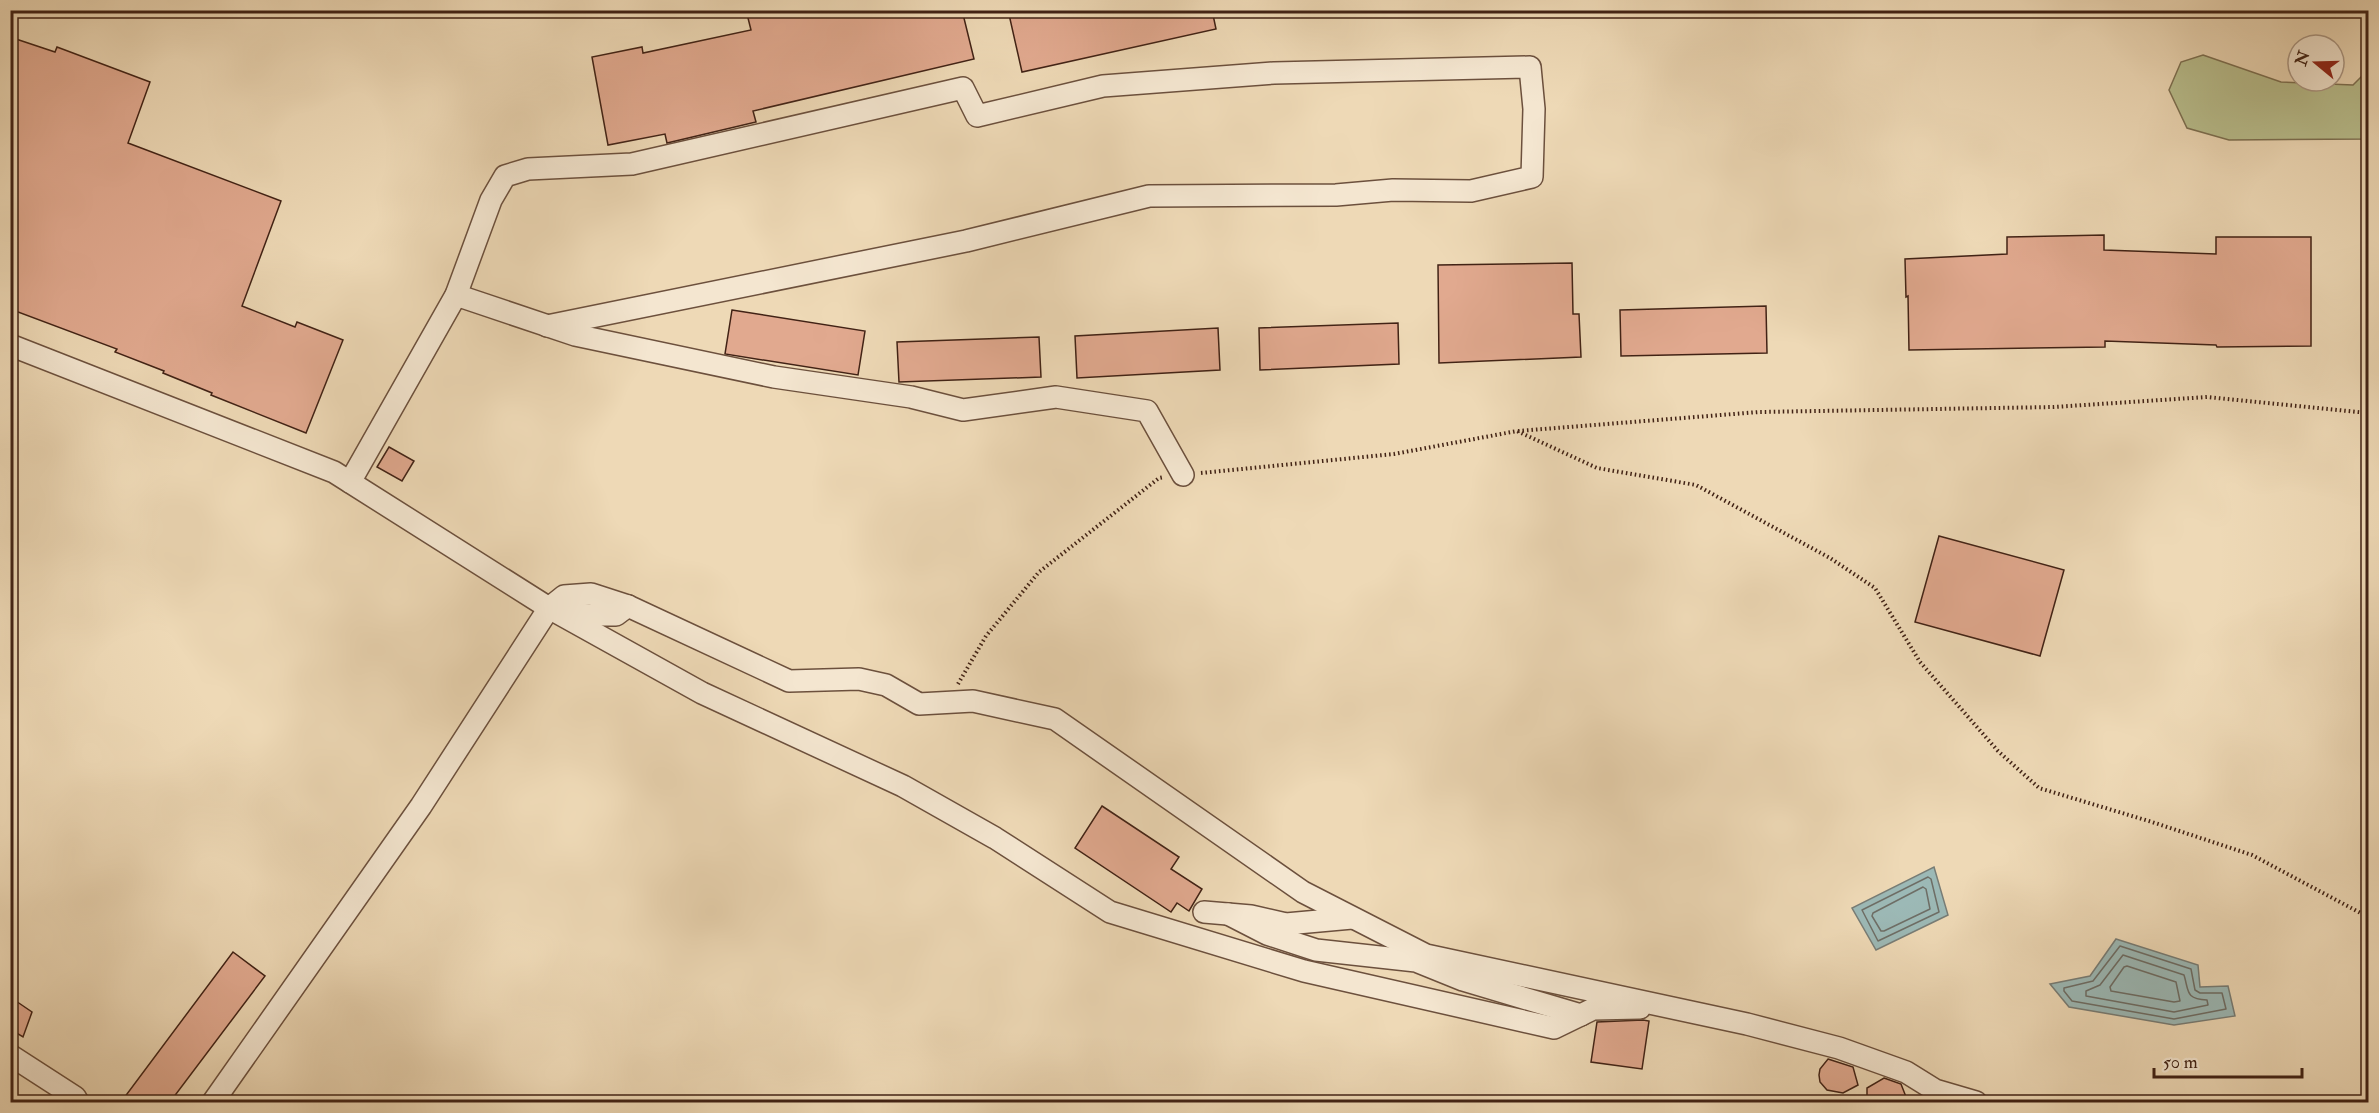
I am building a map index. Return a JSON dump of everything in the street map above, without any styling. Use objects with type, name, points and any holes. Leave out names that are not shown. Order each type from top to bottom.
[{"type":"street","points":[[350,482],[456,295],[492,200],[505,177],[528,169],[632,164],[963,88],[977,116],[1103,86],[1274,73],[1530,67],[1534,110],[1532,177],[1471,191],[1393,190],[1336,195],[1149,196],[966,241],[547,326]]},
{"type":"street","points":[[456,295],[575,335],[774,377],[911,397],[963,410],[1056,397],[1147,411],[1183,475]]},
{"type":"street","points":[[10,345],[323,468],[350,482],[549,608],[702,693],[903,786],[994,838],[1110,912],[1304,971],[1554,1028],[1593,1009],[1669,1006]]},
{"type":"street","points":[[213,1102],[421,806],[549,608],[564,596],[591,594],[628,606],[789,681],[859,679],[886,685],[919,704],[973,701],[1055,719],[1303,892],[1426,955],[1669,1006],[1839,1048],[1906,1072],[1935,1090],[1976,1102]]},
{"type":"street","points":[[1204,912],[1286,924],[1353,918]]},
{"type":"street","points":[[1228,914],[1267,934],[1316,950],[1416,961],[1463,980],[1581,1015]]},
{"type":"street","points":[[10,1055],[75,1097],[78,1102]]},
{"type":"path","points":[[948,703],[986,636],[1039,572],[1159,478],[1394,454],[1517,431],[1758,412],[2054,407],[2207,397],[2368,413]]},
{"type":"path","points":[[1517,431],[1597,468],[1696,485],[1830,558],[1875,588],[1920,662],[1998,751],[2039,788],[2252,855],[2368,917]]},
{"type":"green space","points":[[2203,55],[2286,82],[2286,93],[2346,93],[2346,85],[2353,85],[2368,70],[2368,139],[2229,140],[2187,128],[2169,90],[2181,62]]},
{"type":"water","points":[[1934,867],[1948,915],[1876,950],[1852,908]]},
{"type":"water","points":[[2116,939],[2198,965],[2200,987],[2228,986],[2235,1016],[2174,1025],[2069,1007],[2050,984],[2090,976]]},
{"type":"building","points":[[746,10],[962,10],[974,59],[753,111],[756,122],[667,143],[665,134],[608,145],[592,57],[642,47],[643,53],[751,30]]},
{"type":"building","points":[[1008,10],[1212,10],[1216,29],[1022,72]]},
{"type":"building","points":[[10,37],[55,52],[57,47],[150,82],[128,143],[281,201],[242,306],[295,327],[297,322],[343,340],[306,433],[211,395],[212,393],[163,373],[164,371],[115,352],[117,349],[10,309]]},
{"type":"building","points":[[2104,235],[2104,250],[2216,254],[2216,237],[2311,237],[2311,346],[2217,347],[2216,345],[2105,341],[2105,347],[1909,350],[1905,259],[2007,254],[2007,237]]},
{"type":"building","points":[[1572,263],[1573,314],[1579,314],[1581,357],[1439,363],[1438,265]]},
{"type":"building","points":[[1766,306],[1767,353],[1621,356],[1620,310]]},
{"type":"building","points":[[732,310],[865,331],[858,375],[725,354]]},
{"type":"building","points":[[1398,323],[1399,364],[1260,370],[1259,328]]},
{"type":"building","points":[[1218,328],[1220,370],[1077,378],[1075,336]]},
{"type":"building","points":[[1039,337],[1041,377],[899,382],[897,342]]},
{"type":"building","points":[[389,447],[414,461],[402,481],[377,467]]},
{"type":"building","points":[[1939,536],[2064,570],[2040,656],[1915,622]]},
{"type":"building","points":[[1102,806],[1179,857],[1171,869],[1202,889],[1189,911],[1177,903],[1171,912],[1075,848]]},
{"type":"building","points":[[233,952],[265,976],[170,1102],[121,1102]]},
{"type":"building","points":[[10,997],[32,1012],[23,1037],[10,1029]]},
{"type":"building","points":[[1649,1021],[1642,1069],[1591,1062],[1597,1022]]},
{"type":"building","points":[[1828,1059],[1853,1067],[1858,1085],[1843,1093],[1827,1090],[1820,1082],[1819,1075],[1820,1069]]},
{"type":"building","points":[[1884,1078],[1901,1084],[1908,1102],[1867,1102],[1867,1088]]}]
